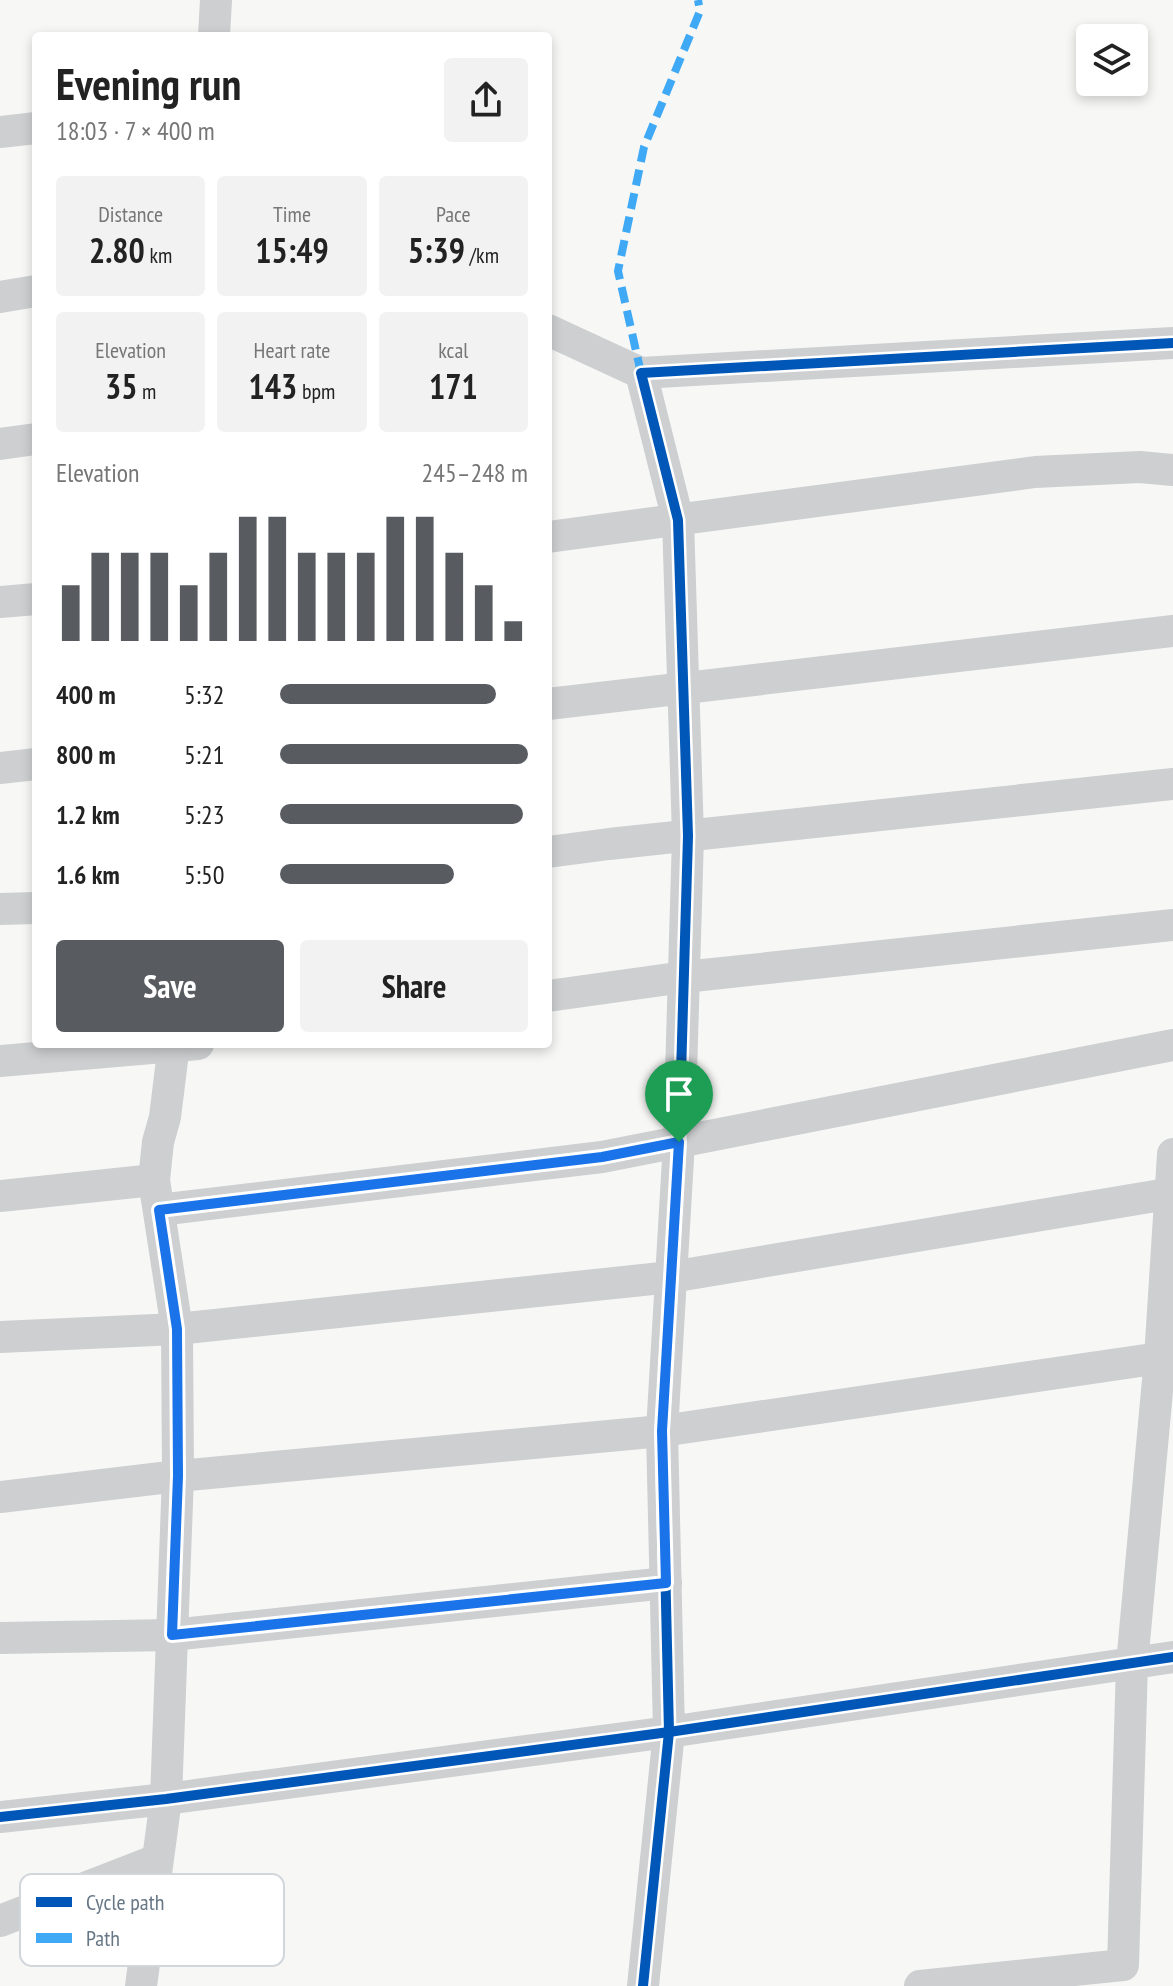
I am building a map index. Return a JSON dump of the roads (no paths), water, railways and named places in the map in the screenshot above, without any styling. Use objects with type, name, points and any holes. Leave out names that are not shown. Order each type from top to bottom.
[{"type":"street","points":[[214,32],[216,0]]},
{"type":"street","points":[[0,132],[32,128]]},
{"type":"street","points":[[0,297],[32,292]]},
{"type":"street","points":[[552,332],[641,373],[1173,343]]},
{"type":"street","points":[[641,373],[678,520],[688,836],[679,1142],[662,1431],[669,1732],[643,1986]]},
{"type":"street","points":[[0,444],[32,440]]},
{"type":"street","points":[[552,536],[1035,472],[1140,467],[1173,470]]},
{"type":"street","points":[[0,602],[32,599]]},
{"type":"street","points":[[552,704],[1173,631]]},
{"type":"street","points":[[0,768],[32,764]]},
{"type":"street","points":[[552,851],[1173,784]]},
{"type":"street","points":[[0,909],[32,908]]},
{"type":"street","points":[[552,995],[684,977],[1173,925]]},
{"type":"street","points":[[0,1196],[156,1195],[602,1157],[1173,1045]]},
{"type":"street","points":[[0,1061],[148,1048]]},
{"type":"street","points":[[155,1874],[166,1799],[178,1476],[177,1329],[156,1195],[158,1142],[181,1048]]},
{"type":"street","points":[[920,1986],[1123,1965],[1132,1664],[1166,1357],[1173,1154]]},
{"type":"street","points":[[0,1337],[177,1329],[671,1277],[1172,1193]]},
{"type":"street","points":[[0,1497],[178,1476],[662,1431],[1166,1357]]},
{"type":"street","points":[[0,1638],[172,1635],[666,1583]]},
{"type":"street","points":[[0,1817],[166,1799],[669,1732],[1173,1657]]},
{"type":"street","points":[[121,1874],[157,1860]]},
{"type":"street","points":[[0,1921],[20,1913]]},
{"type":"street","points":[[141,1986],[144,1966]]}]
